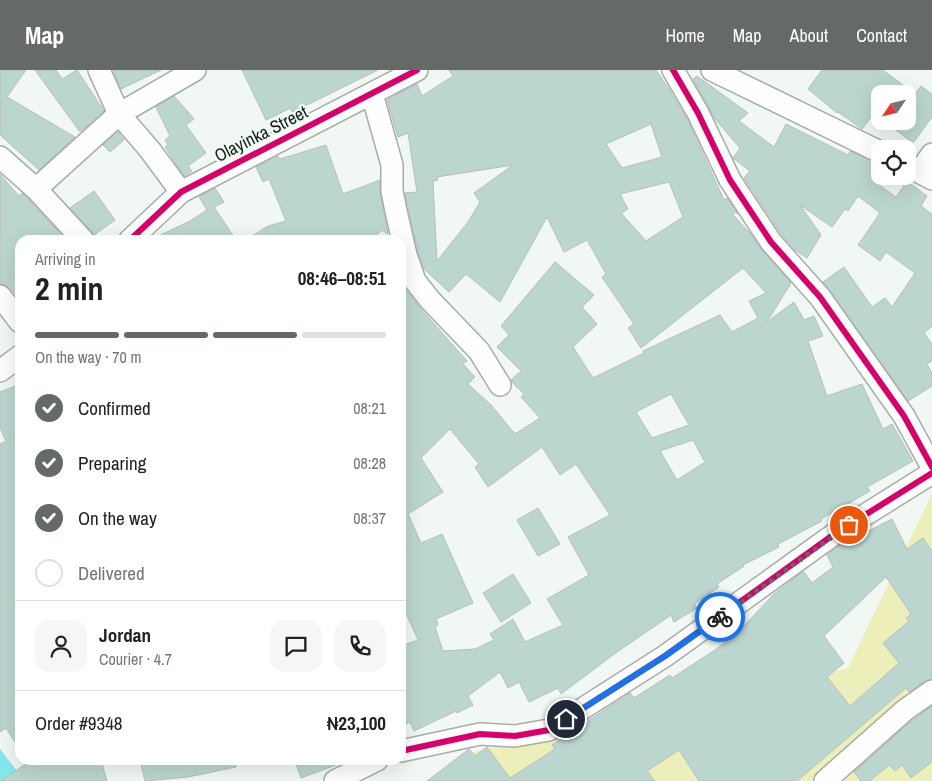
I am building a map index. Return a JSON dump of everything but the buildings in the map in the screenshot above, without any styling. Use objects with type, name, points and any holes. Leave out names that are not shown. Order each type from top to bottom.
[{"type":"street","points":[[99,70],[119,114],[150,150],[181,192]]},
{"type":"street","points":[[36,189],[119,114],[195,70]]},
{"type":"street","name":"Olayinka Street","points":[[135,235],[181,192],[417,70]]},
{"type":"street","points":[[673,70],[698,113],[730,180],[770,242],[820,297],[904,416],[932,467]]},
{"type":"street","points":[[712,70],[871,148]]},
{"type":"street","points":[[372,94],[392,165],[392,191],[401,235]]},
{"type":"street","points":[[920,172],[932,154]]},
{"type":"street","points":[[0,157],[36,189],[78,235]]},
{"type":"street","points":[[406,255],[415,281],[430,300],[479,351],[500,385]]},
{"type":"street","points":[[0,296],[15,316]]},
{"type":"street","points":[[0,371],[15,360]]},
{"type":"street","points":[[406,750],[480,734],[515,736],[549,730],[665,656],[833,535],[932,473]]},
{"type":"street","points":[[825,781],[905,710],[932,691]]},
{"type":"street","points":[[335,781],[367,765]]},
{"type":"green space","points":[[932,493],[932,781],[478,781],[460,755],[848,668]]},
{"type":"water","points":[[0,749],[25,781],[0,781]]},
{"type":"cycle path","points":[[135,235],[181,192],[417,70]]},
{"type":"cycle path","points":[[673,70],[698,113],[730,180],[771,242],[820,297],[904,416],[932,467]]},
{"type":"cycle path","points":[[406,750],[480,734],[515,736],[549,730],[665,656],[833,535],[932,473]]},
{"type":"way so far","points":[[720,617],[849,525]]},
{"type":"route","points":[[566,719],[665,656],[720,617]]}]
